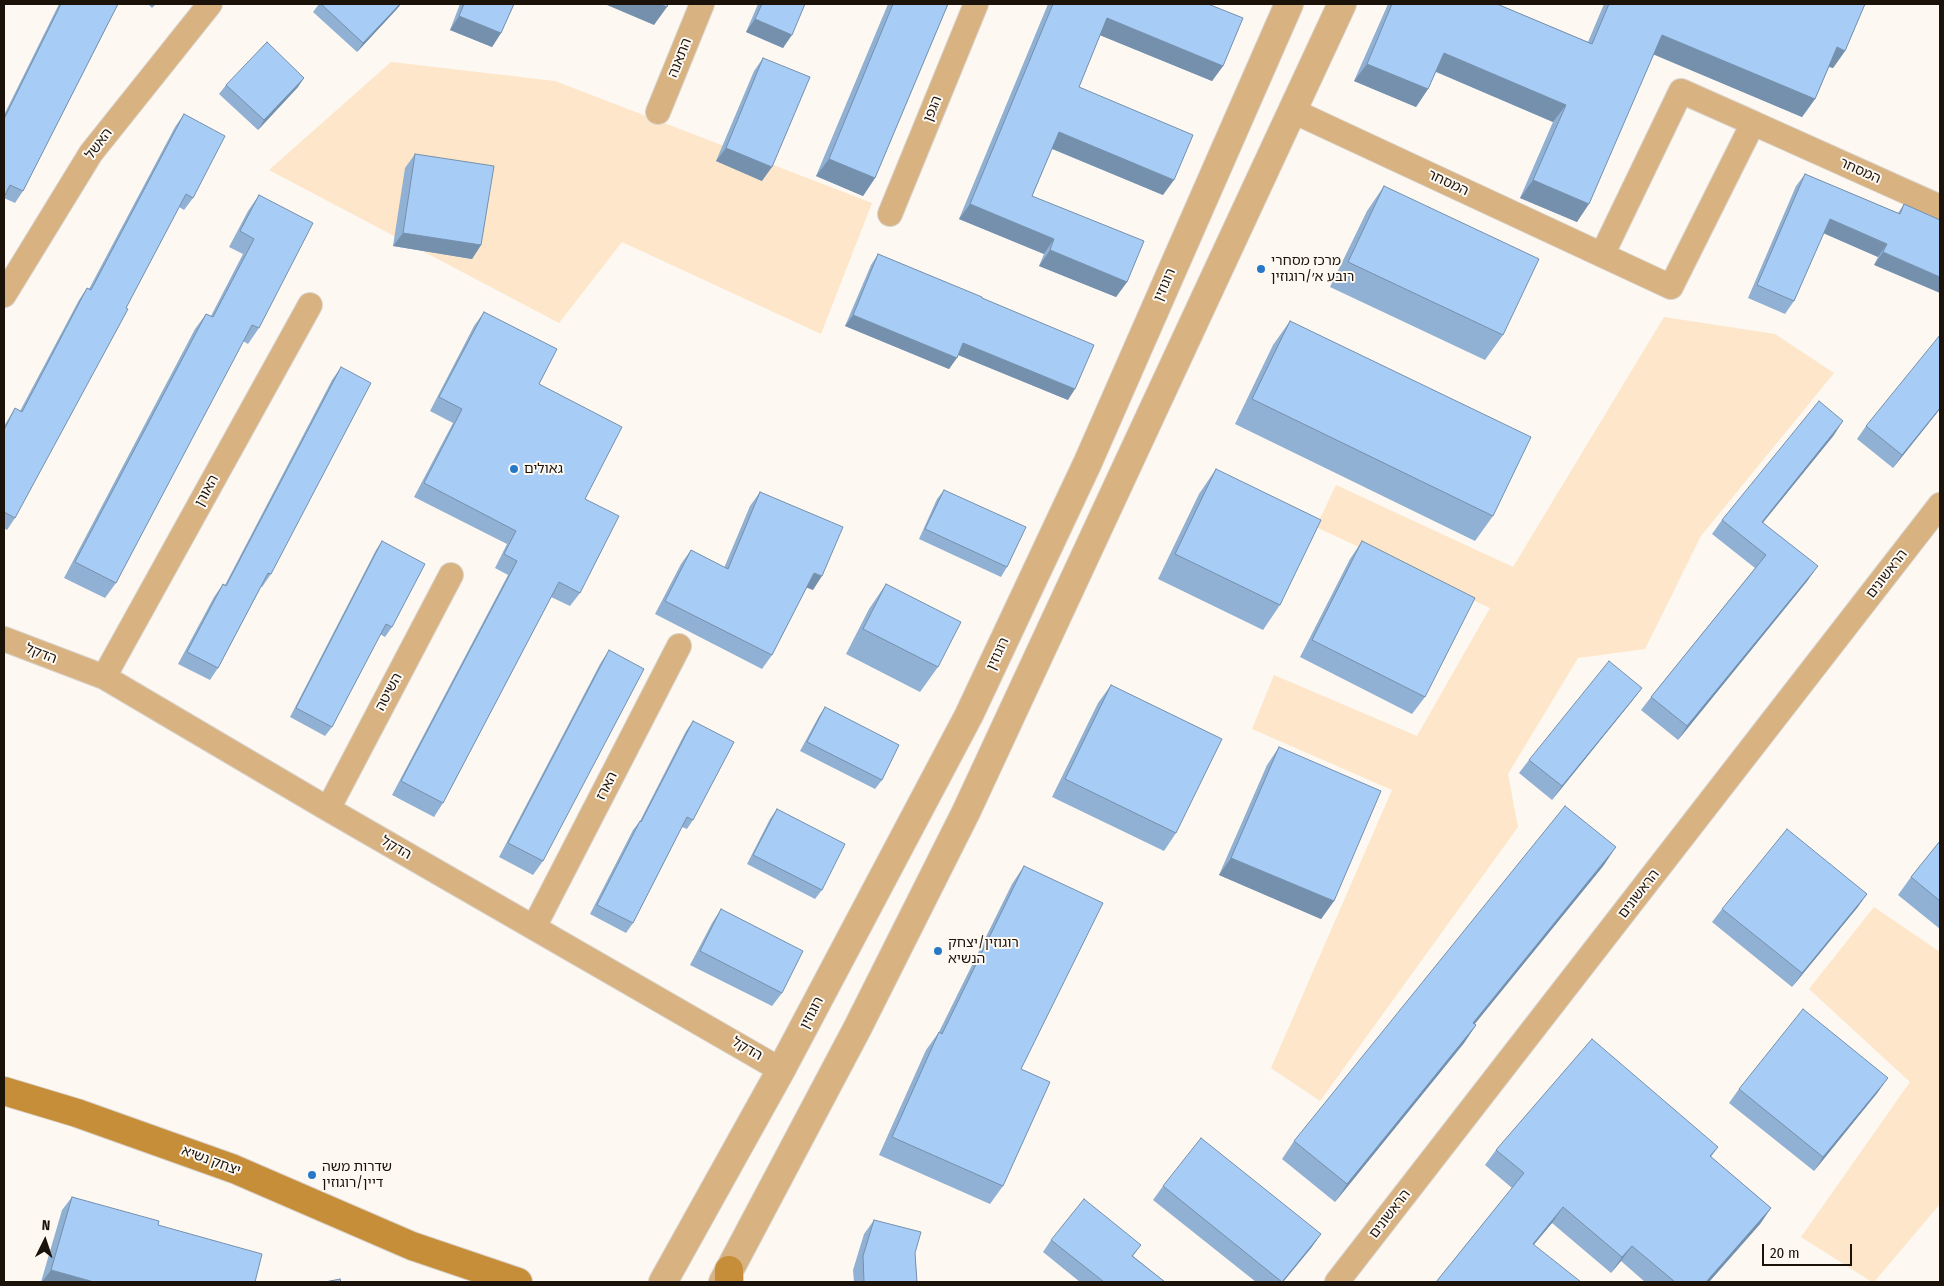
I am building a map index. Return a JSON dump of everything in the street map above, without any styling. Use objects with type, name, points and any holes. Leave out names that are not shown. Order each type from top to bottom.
[{"type":"main road","name":"יצחק נשיא","points":[[4,1091],[77,1113],[234,1169],[412,1246],[518,1282]]},
{"type":"main road","name":"יצחק נשיא","points":[[412,1246],[470,1282]]},
{"type":"street","name":"האשל","points":[[4,295],[91,153],[210,4]]},
{"type":"street","name":"התאנה","points":[[658,112],[702,4]]},
{"type":"street","name":"הגפן","points":[[890,214],[976,4]]},
{"type":"street","name":"רוגוזין","points":[[664,1282],[782,1070],[973,706],[1088,462],[1289,4]]},
{"type":"street","points":[[727,1278],[857,1029],[966,812],[1342,4]]},
{"type":"street","name":"המסחר","points":[[1602,255],[1681,91],[1940,207]]},
{"type":"street","name":"המסחר","points":[[1293,111],[1671,287],[1752,123]]},
{"type":"street","name":"האורן","points":[[104,677],[310,305]]},
{"type":"street","name":"הראשונים","points":[[1337,1282],[1940,505]]},
{"type":"street","name":"השיטה","points":[[328,809],[451,575]]},
{"type":"street","name":"הדקל","points":[[4,639],[104,677],[328,809],[782,1070]]},
{"type":"street","name":"הארז","points":[[534,927],[679,646]]},
{"type":"shaded area","points":[[391,62],[555,81],[872,203],[821,334],[622,242],[559,323],[269,170]]},
{"type":"shaded area","points":[[1664,317],[1775,334],[1834,373],[1701,536],[1645,649],[1578,658],[1508,774],[1518,827],[1320,1101],[1271,1068],[1392,790],[1252,729],[1274,675],[1417,736],[1490,608],[1316,527],[1336,485],[1513,567]]},
{"type":"shaded area","points":[[1874,907],[1940,952],[1940,1204],[1874,1282],[1872,1282],[1801,1237],[1910,1082],[1809,989]]},
{"type":"building","points":[[61,4],[118,4],[23,191],[10,185],[4,197],[4,119]]},
{"type":"building","points":[[321,4],[400,4],[363,43]]},
{"type":"building","points":[[464,4],[514,4],[501,33],[459,16]]},
{"type":"building","points":[[762,4],[805,4],[792,35],[755,19]]},
{"type":"building","points":[[893,4],[948,4],[875,178],[829,159]]},
{"type":"building","points":[[1053,4],[1208,4],[1243,18],[1223,66],[1107,18],[1079,87],[1193,135],[1174,180],[1059,132],[1032,196],[1144,241],[1127,282],[1050,250],[1054,239],[970,204]]},
{"type":"building","points":[[1392,4],[1497,4],[1592,44],[1609,4],[1865,4],[1845,51],[1837,47],[1815,99],[1662,35],[1589,204],[1533,180],[1566,105],[1444,53],[1428,89],[1367,64]]},
{"type":"building","points":[[267,42],[304,78],[264,120],[226,85]]},
{"type":"building","points":[[763,58],[810,77],[772,167],[726,148]]},
{"type":"building","points":[[184,114],[225,136],[193,198],[186,194],[126,308],[128,309],[15,518],[4,512],[4,430],[15,408],[22,412],[87,288],[91,290]]},
{"type":"building","points":[[415,154],[494,166],[481,245],[403,233]]},
{"type":"building","points":[[1805,174],[1900,214],[1904,204],[1940,220],[1940,277],[1883,252],[1887,244],[1830,219],[1794,301],[1757,285]]},
{"type":"building","points":[[1384,186],[1539,259],[1503,335],[1348,262]]},
{"type":"building","points":[[259,195],[313,223],[259,328],[252,325],[116,583],[75,562],[206,314],[213,317],[254,239],[240,231]]},
{"type":"building","points":[[878,254],[1094,345],[1075,389],[963,343],[957,358],[853,315]]},
{"type":"building","name":"גאולים","points":[[484,312],[557,349],[539,384],[622,427],[585,499],[619,516],[580,593],[559,582],[443,803],[401,781],[517,561],[504,554],[516,531],[424,483],[462,409],[439,397]]},
{"type":"building","points":[[1290,321],[1531,437],[1493,516],[1252,399]]},
{"type":"building","points":[[1940,335],[1940,408],[1902,455],[1866,426]]},
{"type":"building","points":[[341,367],[371,383],[271,574],[268,573],[218,668],[187,652],[223,584],[226,586]]},
{"type":"building","points":[[1819,401],[1843,421],[1762,522],[1818,566],[1687,726],[1651,697],[1766,555],[1722,520]]},
{"type":"building","points":[[1216,469],[1321,520],[1280,605],[1175,554]]},
{"type":"building","points":[[944,490],[1026,527],[1007,567],[925,529]]},
{"type":"building","points":[[760,492],[843,527],[822,576],[814,573],[772,655],[665,601],[691,550],[728,569]]},
{"type":"building","points":[[382,541],[425,564],[392,627],[386,624],[332,727],[296,708]]},
{"type":"building","points":[[1362,541],[1475,598],[1425,697],[1312,640]]},
{"type":"building","points":[[886,584],[961,622],[938,667],[863,629]]},
{"type":"building","points":[[609,650],[644,669],[543,861],[508,843]]},
{"type":"building","points":[[1609,661],[1642,688],[1562,786],[1529,760]]},
{"type":"building","points":[[1111,685],[1222,739],[1176,833],[1065,779]]},
{"type":"building","points":[[825,707],[899,745],[882,780],[807,742]]},
{"type":"building","points":[[693,721],[734,742],[693,820],[687,817],[633,923],[597,905]]},
{"type":"building","points":[[1279,747],[1381,791],[1334,901],[1231,858]]},
{"type":"building","points":[[1565,806],[1616,847],[1473,1023],[1476,1025],[1347,1184],[1294,1141]]},
{"type":"building","points":[[777,809],[845,844],[822,890],[753,855]]},
{"type":"building","points":[[1787,829],[1867,894],[1802,973],[1722,909]]},
{"type":"building","points":[[1940,841],[1940,901],[1911,877]]},
{"type":"building","points":[[1024,866],[1103,903],[1021,1069],[1050,1082],[1003,1186],[892,1137],[939,1032],[942,1034]]},
{"type":"building","points":[[721,909],[803,951],[782,993],[700,951]]},
{"type":"building","points":[[1803,1009],[1888,1078],[1823,1157],[1739,1089]]},
{"type":"building","points":[[1592,1039],[1718,1147],[1710,1156],[1771,1208],[1706,1282],[1675,1282],[1632,1246],[1622,1257],[1563,1207],[1533,1244],[1581,1282],[1436,1282],[1524,1173],[1496,1150]]},
{"type":"building","points":[[1201,1138],[1321,1234],[1282,1282],[1163,1186]]},
{"type":"building","points":[[72,1197],[159,1221],[158,1225],[262,1254],[255,1282],[94,1282],[51,1270]]},
{"type":"building","points":[[1084,1199],[1141,1245],[1132,1256],[1165,1282],[1104,1282],[1051,1240]]},
{"type":"building","points":[[874,1220],[921,1232],[915,1253],[917,1282],[864,1282],[863,1256]]},
{"type":"building","points":[[340,1279],[341,1282],[325,1282]]},
{"type":"place","name":"מרכז מסחרי רובע א׳/רוגוזין","points":[[1261,269]]},
{"type":"place","name":"גאולים","points":[[514,469]]},
{"type":"place","name":"רוגוזין/יצחק הנשיא","points":[[938,951]]},
{"type":"place","name":"שדרות משה דיין/רוגוזין","points":[[312,1175]]}]
